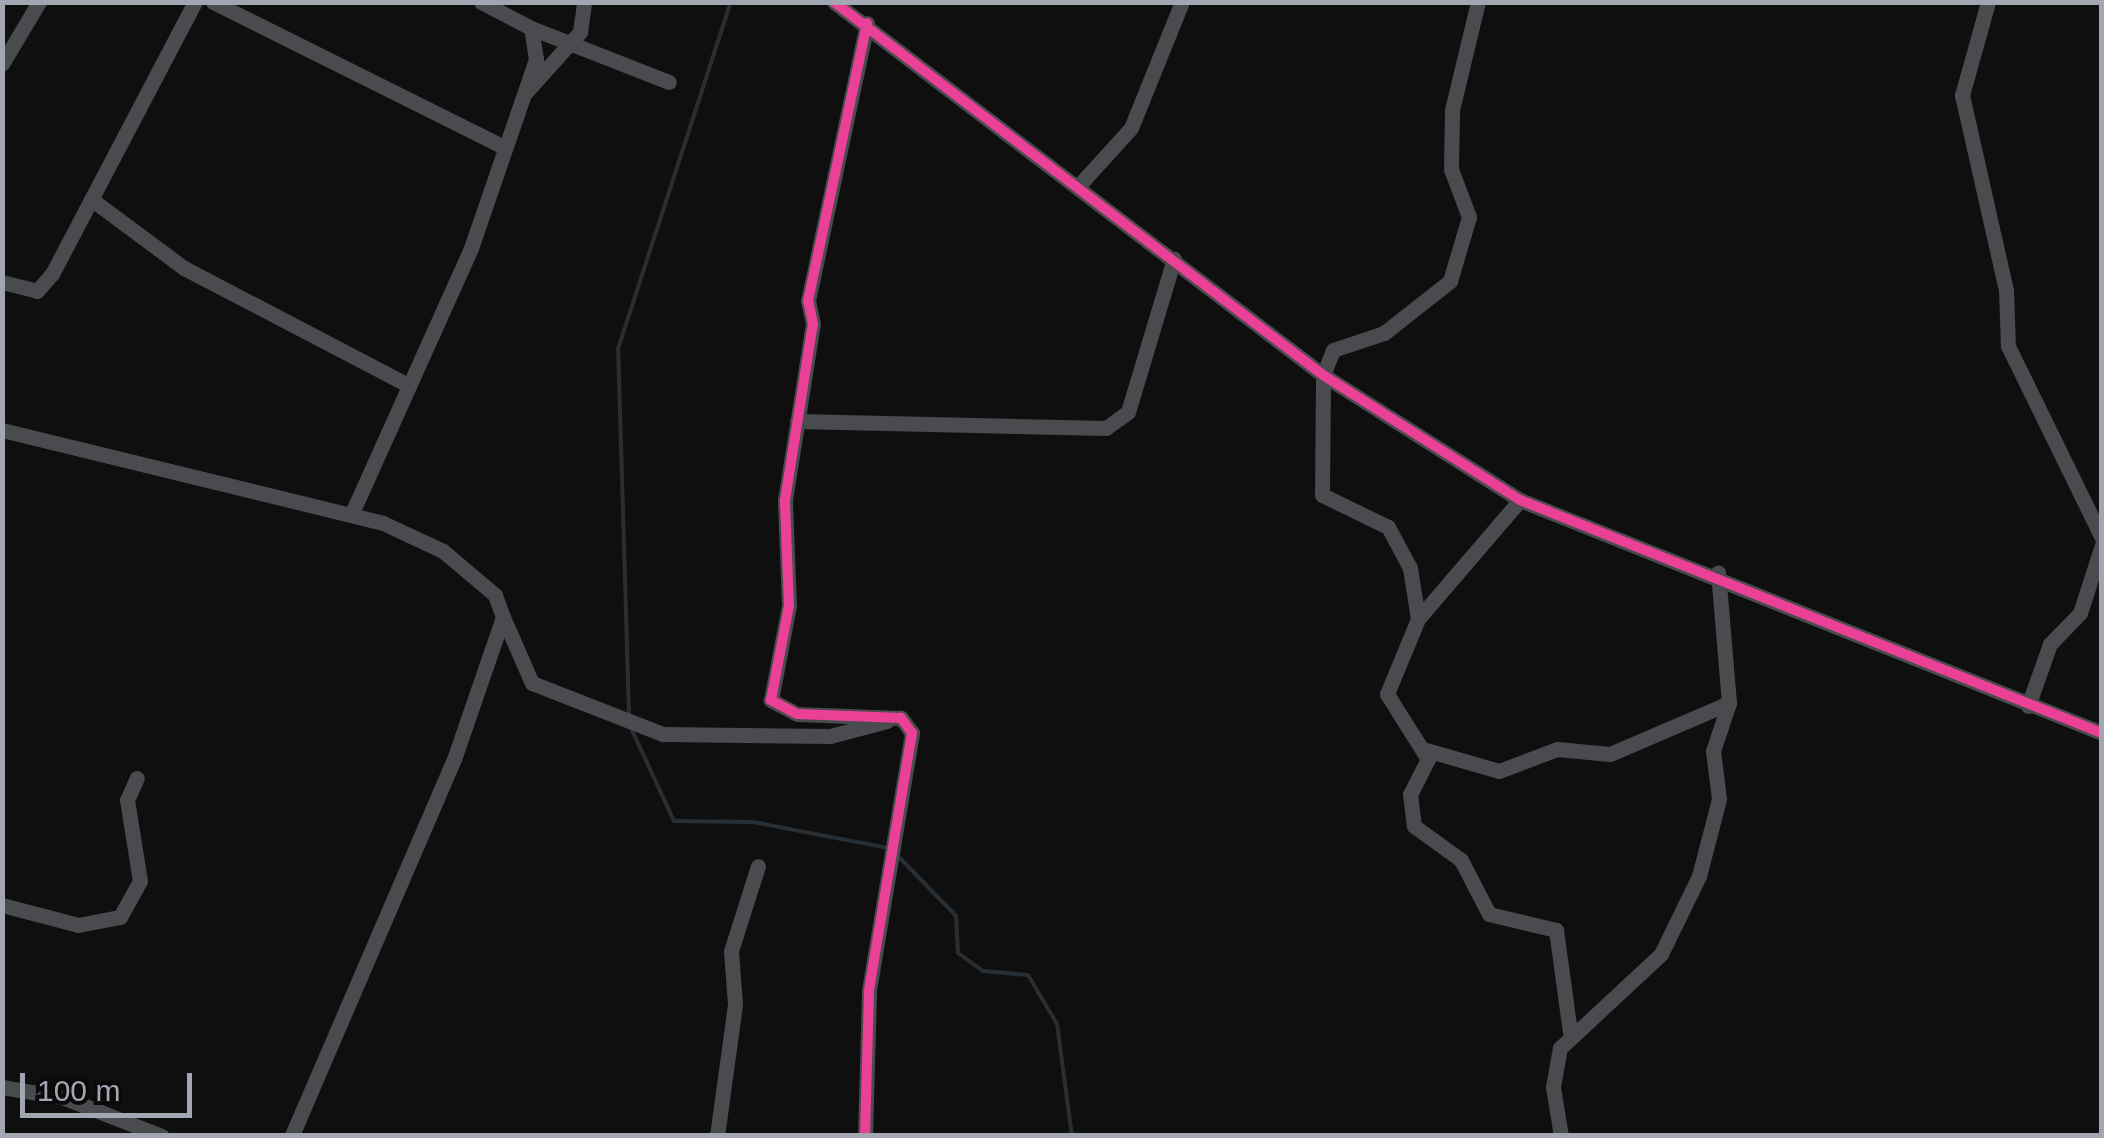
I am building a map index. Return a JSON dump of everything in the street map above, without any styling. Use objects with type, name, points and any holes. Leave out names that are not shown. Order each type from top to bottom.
[{"type":"street","points":[[2,64],[39,2]]},
{"type":"street","points":[[2,282],[36,292],[92,199],[195,2]]},
{"type":"street","points":[[213,2],[504,148]]},
{"type":"street","points":[[481,2],[531,28],[572,40],[669,82]]},
{"type":"street","points":[[522,96],[572,40],[584,2]]},
{"type":"street","points":[[834,2],[1081,183],[1322,375],[1520,500],[1718,572],[2028,706],[2102,733]]},
{"type":"street","points":[[1081,183],[1131,128],[1182,2]]},
{"type":"street","points":[[1418,619],[1410,568],[1388,527],[1322,495],[1322,375],[1333,350],[1384,332],[1450,281],[1469,217],[1450,168],[1452,110],[1478,2]]},
{"type":"street","points":[[1988,2],[1962,95],[2006,290],[2008,346],[2102,542],[2080,613],[2050,644],[2028,706]]},
{"type":"street","points":[[867,23],[826,195],[786,500],[789,606],[771,700],[797,714],[901,718]]},
{"type":"street","points":[[352,513],[471,248],[536,59],[531,28]]},
{"type":"street","points":[[92,199],[184,268],[408,385]]},
{"type":"street","points":[[797,421],[1106,428],[1128,412],[1174,258]]},
{"type":"street","points":[[2,430],[352,513],[443,552],[495,595],[532,683],[663,734],[830,736],[901,718]]},
{"type":"street","points":[[1520,500],[1418,619],[1387,694],[1396,720],[1426,750],[1499,771],[1558,749],[1610,754],[1729,703]]},
{"type":"street","points":[[1561,1136],[1554,1067],[1570,1032],[1660,954],[1682,919],[1718,799],[1713,750],[1729,703],[1718,572]]},
{"type":"street","points":[[292,1136],[392,916],[503,617]]},
{"type":"street","points":[[865,1136],[868,990],[914,765],[901,718]]},
{"type":"street","points":[[1426,750],[1409,816],[1461,860],[1489,914],[1556,930],[1570,1032]]},
{"type":"street","points":[[2,905],[78,925],[120,916],[140,881],[127,800],[137,778]]},
{"type":"street","points":[[717,1136],[735,1005],[732,951],[758,866]]},
{"type":"street","points":[[2,1087],[62,1097],[162,1136]]},
{"type":"waterway","points":[[629,714],[618,349],[731,2]]},
{"type":"waterway","points":[[631,728],[674,821],[753,822],[888,848]]},
{"type":"waterway","points":[[896,854],[956,916],[958,953],[983,971],[1028,975],[1057,1024],[1072,1136]]},
{"type":"cycle path","points":[[834,2],[1323,375],[1520,500],[2102,733]]},
{"type":"cycle path","points":[[865,1136],[869,990],[912,733],[901,718],[797,714],[771,700],[789,606],[785,500],[813,324],[808,301],[867,23]]}]
